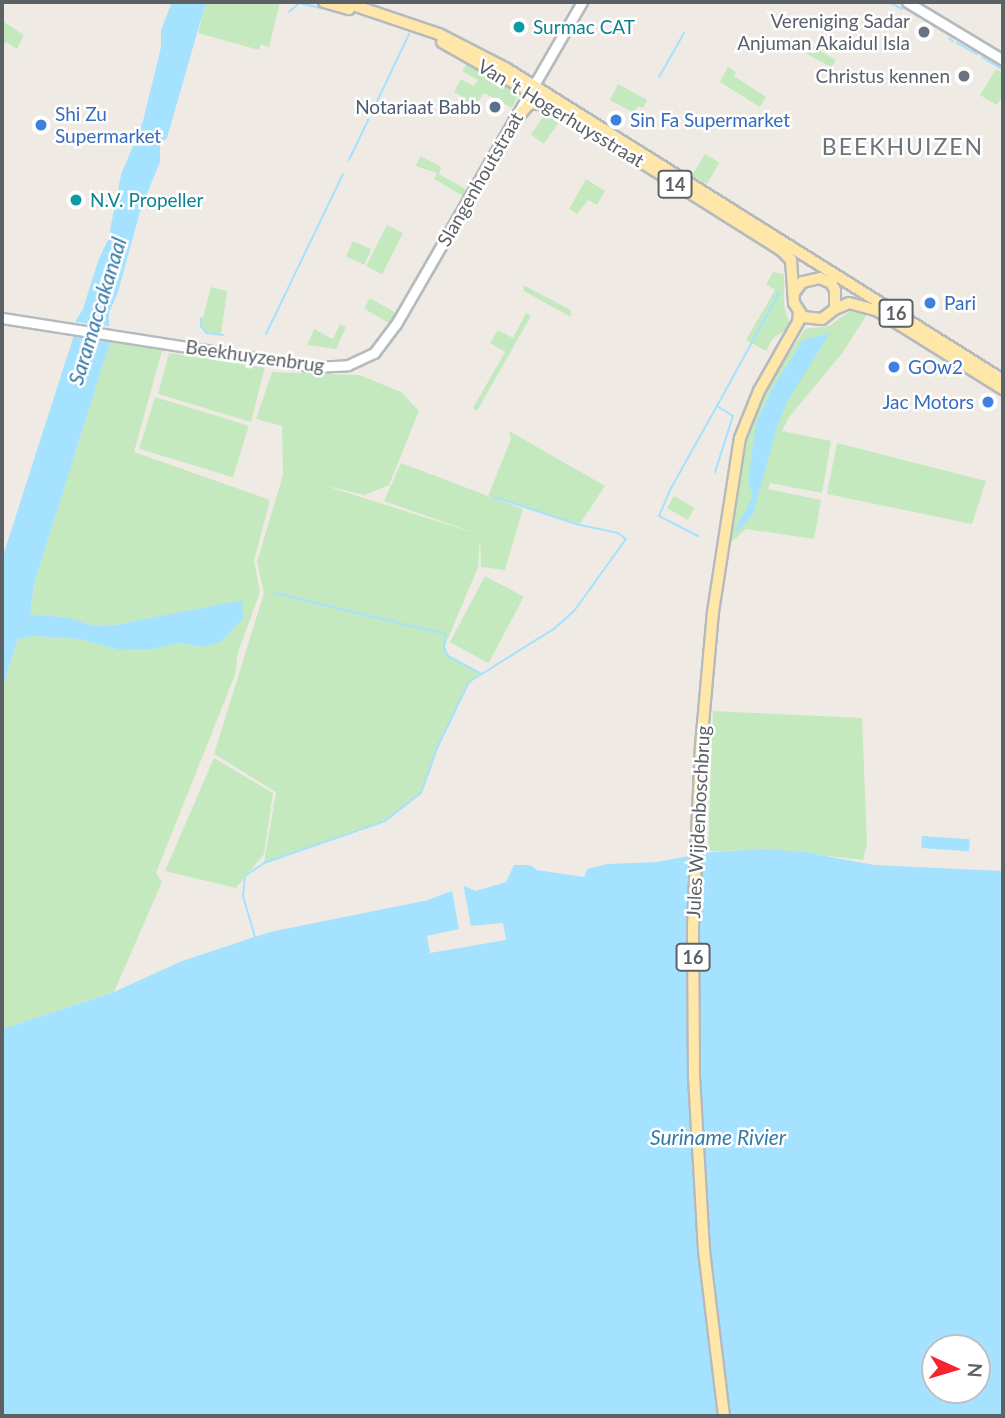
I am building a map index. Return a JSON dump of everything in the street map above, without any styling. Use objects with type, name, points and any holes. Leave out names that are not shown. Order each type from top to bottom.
[{"type":"main road","name":"Van 't Hogerhuysstraat","points":[[324,2],[402,24],[533,89],[568,116],[781,250],[790,260],[794,293]]},
{"type":"main road","name":"Van 't Hogerhuysstraat","points":[[344,2],[439,34],[533,89],[1003,380]]},
{"type":"main road","points":[[514,121],[526,107],[535,102],[568,116]]},
{"type":"main road","name":"Van 't Hogerhuysstraat","points":[[788,246],[829,282],[886,307]]},
{"type":"main road","points":[[809,320],[799,313],[794,293],[807,279],[829,282],[836,295],[835,309]]},
{"type":"main road","name":"16","points":[[809,320],[822,319],[849,303],[876,310],[1003,389]]},
{"type":"main road","name":"Jules Wijdenboschbrug","points":[[724,1416],[708,1295],[694,1074],[693,927],[704,696],[729,497],[740,438],[747,415],[798,322],[799,313]]},
{"type":"main road","name":"Jules Wijdenboschbrug","points":[[775,363],[809,320]]},
{"type":"street","name":"Slangenhoutstraat","points":[[374,353],[396,324],[582,2]]},
{"type":"street","points":[[907,2],[1003,60]]},
{"type":"street","name":"Beekhuyzenbrug","points":[[2,318],[314,367],[348,365],[374,353]]},
{"type":"green space","points":[[206,2],[280,2],[269,47],[261,44],[259,50],[198,33]]},
{"type":"green space","points":[[4,22],[24,35],[17,49],[6,42],[2,49]]},
{"type":"green space","points":[[803,41],[836,60],[831,68],[798,49]]},
{"type":"green space","points":[[468,62],[514,89],[518,95],[512,108],[484,93],[469,114],[459,108],[464,98],[454,92],[461,79],[474,86],[478,80],[462,71]]},
{"type":"green space","points":[[728,67],[736,72],[734,76],[766,97],[760,107],[720,82]]},
{"type":"green space","points":[[996,69],[1003,73],[1003,95],[997,105],[980,95]]},
{"type":"green space","points":[[618,84],[647,100],[643,108],[638,106],[634,113],[610,100]]},
{"type":"green space","points":[[545,114],[558,123],[544,144],[531,134]]},
{"type":"green space","points":[[705,154],[720,163],[707,184],[692,175]]},
{"type":"green space","points":[[421,156],[441,167],[439,174],[469,191],[465,197],[434,179],[437,173],[415,166]]},
{"type":"green space","points":[[586,179],[605,191],[597,205],[588,200],[577,214],[569,209]]},
{"type":"green space","points":[[387,225],[403,233],[382,274],[366,266]]},
{"type":"green space","points":[[353,241],[371,249],[364,265],[346,257]]},
{"type":"green space","points":[[773,272],[784,274],[784,305],[789,322],[787,329],[773,338],[766,351],[746,340],[775,290],[766,284]]},
{"type":"green space","points":[[523,285],[569,309],[572,314],[569,316],[524,291]]},
{"type":"green space","points":[[211,287],[227,291],[221,334],[206,332],[201,324]]},
{"type":"green space","points":[[370,298],[398,314],[392,324],[364,308]]},
{"type":"green space","points":[[850,311],[868,313],[843,352],[789,417],[782,431],[831,441],[822,493],[770,483],[768,489],[821,500],[814,539],[746,529],[728,545],[743,438],[755,407],[805,329],[829,326]]},
{"type":"green space","points":[[526,313],[531,316],[477,411],[473,408],[505,352],[490,343],[498,330],[513,338]]},
{"type":"green space","points":[[340,324],[346,327],[336,349],[307,345],[314,329],[333,339]]},
{"type":"green space","points":[[113,333],[165,340],[134,452],[270,500],[254,561],[260,592],[238,652],[235,675],[156,873],[162,882],[114,992],[2,1029],[2,689],[18,639],[34,636],[80,639],[118,650],[152,649],[180,643],[203,647],[203,610],[95,626],[66,617],[30,616],[34,584]]},
{"type":"green space","points":[[169,353],[265,367],[251,422],[158,394]]},
{"type":"green space","points":[[272,372],[359,375],[401,392],[419,411],[389,485],[364,495],[323,485],[480,535],[384,501],[401,463],[488,496],[511,439],[509,431],[605,486],[579,525],[492,497],[523,509],[505,570],[481,567],[480,538],[478,567],[444,648],[448,656],[482,674],[469,682],[438,746],[421,793],[385,821],[264,863],[276,792],[214,754],[264,593],[257,562],[283,475],[282,426],[256,419]]},
{"type":"green space","points":[[155,397],[249,426],[233,477],[139,449]]},
{"type":"green space","points":[[837,443],[986,481],[972,524],[827,494]]},
{"type":"green space","points":[[674,496],[695,508],[688,520],[667,508]]},
{"type":"green space","points":[[485,576],[524,597],[489,663],[450,642]]},
{"type":"green space","points":[[713,711],[862,718],[867,844],[863,860],[775,850],[708,851]]},
{"type":"green space","points":[[214,758],[273,793],[264,854],[236,888],[165,871]]},
{"type":"water","name":"Saramaccakanaal","points":[[172,2],[206,2],[167,138],[160,144],[160,162],[141,208],[118,292],[109,313],[109,326],[75,322],[83,309],[98,261],[108,240],[121,175],[143,121],[161,47],[161,30]]},
{"type":"water","points":[[75,332],[113,333],[34,584],[30,615],[66,617],[95,626],[115,625],[242,600],[243,619],[221,642],[203,647],[180,643],[152,649],[118,650],[80,639],[34,636],[18,639],[2,689],[2,559]]},
{"type":"water","points":[[830,333],[787,402],[777,427],[753,514],[738,531],[735,530],[753,496],[748,482],[756,423],[772,389],[803,340]]},
{"type":"water","points":[[922,836],[970,839],[969,851],[921,848]]},
{"type":"water","name":"Suriname Rivier","points":[[766,849],[804,852],[874,865],[1003,871],[1003,1416],[2,1416],[2,1029],[114,992],[182,961],[270,932],[428,900],[464,886],[476,891],[506,882],[514,865],[530,865],[537,870],[584,877],[587,869],[607,864],[657,862],[710,852]]},
{"type":"pier","points":[[463,883],[471,926],[503,923],[506,940],[430,953],[427,936],[459,929],[451,885]]},
{"type":"waterway","points":[[889,2],[902,9]]},
{"type":"waterway","points":[[289,12],[299,3],[324,9]]},
{"type":"waterway","points":[[659,77],[684,33]]},
{"type":"waterway","points":[[349,160],[409,34]]},
{"type":"waterway","points":[[949,38],[953,41]]},
{"type":"waterway","points":[[957,43],[977,54]]},
{"type":"waterway","points":[[982,57],[1003,70]]},
{"type":"waterway","points":[[266,334],[343,174]]},
{"type":"waterway","points":[[717,406],[779,293]]},
{"type":"waterway","points":[[201,318],[201,326],[206,333],[223,335]]},
{"type":"waterway","points":[[698,536],[659,516],[670,490],[717,406],[733,416],[715,472]]},
{"type":"waterway","points":[[494,497],[579,525]]},
{"type":"waterway","points":[[255,937],[243,896],[245,876],[264,863],[385,821],[421,793],[438,746],[469,682],[555,628],[574,611],[626,539],[618,533],[579,525]]},
{"type":"waterway","points":[[275,593],[445,634],[444,648],[448,656],[480,673]]},
{"type":"place","name":"Surmac CAT","points":[[519,27]]},
{"type":"place","name":"Vereniging Sadar Anjuman Akaidul Isla","points":[[924,32]]},
{"type":"place","name":"Christus kennen","points":[[964,76]]},
{"type":"place","name":"Notariaat Babb","points":[[495,107]]},
{"type":"place","name":"Sin Fa Supermarket","points":[[616,120]]},
{"type":"place","name":"Shi Zu Supermarket","points":[[41,125]]},
{"type":"place","name":"N.V. Propeller","points":[[76,200]]},
{"type":"place","name":"Pari","points":[[930,303]]},
{"type":"place","name":"GOw2","points":[[894,367]]},
{"type":"place","name":"Jac Motors","points":[[988,402]]},
{"type":"district","name":"BEEKHUIZEN","points":[[903,146]]}]
